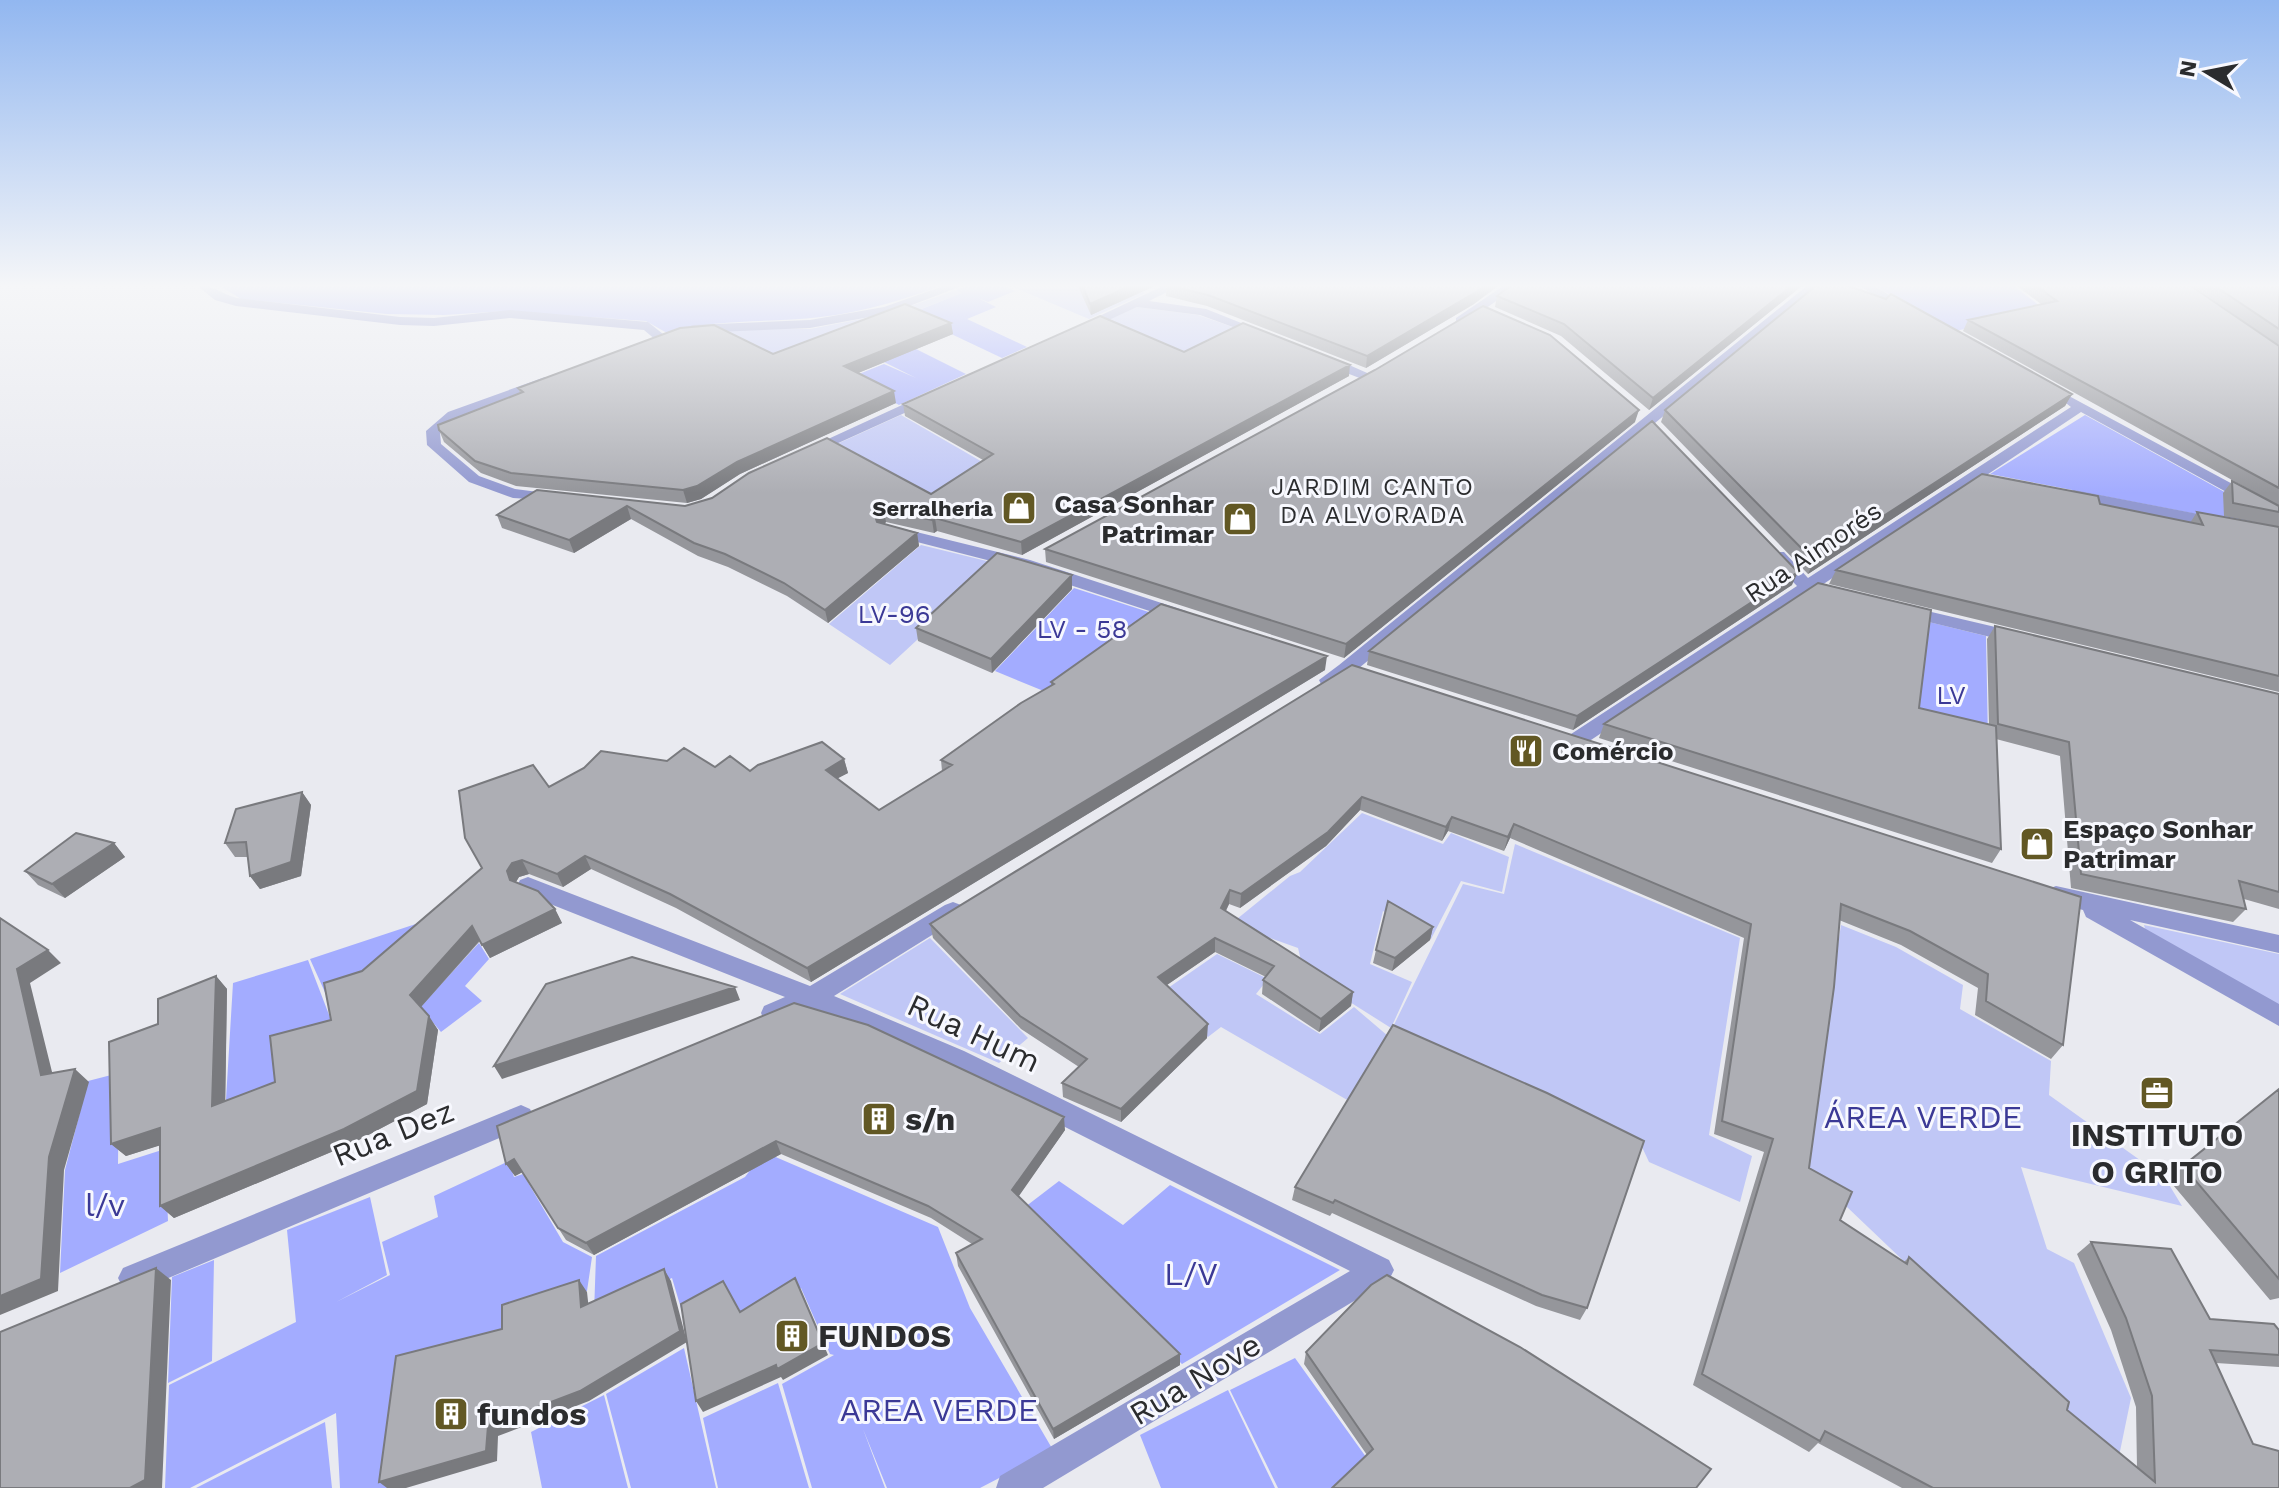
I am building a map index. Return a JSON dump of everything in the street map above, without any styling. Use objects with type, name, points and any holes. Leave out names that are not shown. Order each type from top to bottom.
[{"type":"street","points":[[1306,694],[1354,671],[1732,353]]},
{"type":"street","points":[[1313,354],[1367,376]]},
{"type":"street","points":[[557,377],[453,415],[433,431],[434,445],[474,479],[513,493],[575,500]]},
{"type":"street","points":[[789,461],[947,388]]},
{"type":"street","points":[[2053,391],[2279,516]]},
{"type":"street","name":"Rua Aimorés","points":[[1605,750],[1567,738],[1807,587],[2081,406]]},
{"type":"street","points":[[1976,475],[2006,481]]},
{"type":"street","points":[[2052,490],[2234,526]]},
{"type":"street","points":[[888,530],[1031,560],[1200,621]]},
{"type":"street","points":[[1765,543],[1807,587],[1853,598]]},
{"type":"street","points":[[1883,606],[2035,642]]},
{"type":"street","points":[[1317,659],[1354,671]]},
{"type":"street","name":"Rua Hum","points":[[528,886],[812,997],[955,1059],[1379,1270]]},
{"type":"street","points":[[2031,887],[2076,902],[2279,944]]},
{"type":"street","points":[[753,1021],[812,997],[973,898]]},
{"type":"street","points":[[2076,902],[2279,1016]]},
{"type":"street","name":"Rua Dez","points":[[103,1290],[546,1107]]},
{"type":"street","name":"Rua Nove","points":[[1012,1488],[1379,1270]]},
{"type":"green space","points":[[764,353],[806,353],[784,362]]},
{"type":"green space","points":[[867,353],[925,353],[966,374],[899,405],[849,378],[884,364],[916,378]]},
{"type":"green space","points":[[992,353],[1012,353],[1002,358]]},
{"type":"green space","points":[[1161,353],[1203,353],[1183,363]]},
{"type":"green space","points":[[901,415],[991,467],[934,505],[826,449]]},
{"type":"green space","points":[[2085,415],[2279,522],[2279,530],[1990,474]]},
{"type":"green space","name":"LV-96","points":[[921,545],[999,564],[890,665],[829,624]]},
{"type":"green space","name":"LV - 58","points":[[1074,588],[1161,616],[1051,694],[995,671]]},
{"type":"green space","name":"LV","points":[[1925,621],[1986,636],[1988,740],[1913,721]]},
{"type":"green space","points":[[1362,813],[1443,844],[1451,833],[1509,857],[1502,892],[1461,881],[1431,939],[1383,911],[1370,964],[1412,982],[1391,1028],[1304,973],[1298,948],[1264,936],[1237,919],[1290,876],[1300,872]]},
{"type":"green space","name":"ÁREA VERDE","points":[[1515,844],[1740,938],[1709,1135],[1752,1156],[1740,1202],[1649,1162],[1642,1147],[1389,1035],[1463,884],[1504,894]]},
{"type":"green space","points":[[452,912],[328,999],[310,959]]},
{"type":"green space","name":"ÁREA VERDE","points":[[1841,925],[1896,947],[1963,985],[1960,1009],[2051,1061],[2049,1095],[2165,1178],[2182,1206],[2021,1167],[2047,1249],[2074,1263],[2131,1398],[2118,1461],[1847,1207],[1803,1174]]},
{"type":"green space","points":[[2144,925],[2279,954],[2279,1005],[2146,932]]},
{"type":"green space","points":[[930,938],[1028,1038],[999,1063],[840,994]]},
{"type":"green space","points":[[479,943],[489,959],[465,986],[482,1001],[441,1032],[420,1007]]},
{"type":"green space","points":[[1217,954],[1268,979],[1256,994],[1320,1034],[1354,1007],[1388,1036],[1349,1101],[1221,1027],[1208,1037],[1164,996],[1168,988]]},
{"type":"green space","points":[[308,960],[336,1033],[283,1095],[225,1116],[233,983]]},
{"type":"green space","name":"l/v","points":[[119,1073],[118,1164],[165,1149],[168,1221],[60,1273],[65,1170],[88,1081]]},
{"type":"green space","name":"AREA VERDE","points":[[764,1152],[938,1227],[970,1308],[1053,1450],[980,1488],[887,1488],[863,1429],[885,1488],[812,1488],[782,1384],[834,1355],[830,1354],[801,1288],[745,1319],[729,1292],[683,1315],[672,1278],[594,1313],[596,1256],[745,1177]]},
{"type":"green space","points":[[509,1161],[514,1177],[523,1174],[563,1242],[592,1257],[587,1291],[510,1315],[504,1339],[391,1488],[340,1488],[336,1413],[190,1488],[165,1488],[169,1385],[296,1322],[287,1230],[370,1197],[387,1275],[336,1302],[390,1275],[382,1242],[438,1217],[434,1196]]},
{"type":"green space","name":"L/V","points":[[1059,1181],[1123,1225],[1170,1185],[1340,1270],[1182,1364],[1062,1249],[1025,1207]]},
{"type":"green space","name":"L/V","points":[[214,1260],[212,1361],[168,1383],[172,1277]]},
{"type":"green space","points":[[684,1348],[716,1488],[631,1488],[606,1394]]},
{"type":"green space","points":[[1295,1358],[1366,1457],[1339,1488],[1278,1488],[1230,1390]]},
{"type":"green space","points":[[778,1383],[809,1488],[718,1488],[703,1418]]},
{"type":"green space","points":[[1228,1390],[1275,1488],[1161,1488],[1140,1435]]},
{"type":"green space","points":[[604,1395],[628,1488],[542,1488],[531,1432]]},
{"type":"green space","points":[[325,1422],[332,1488],[196,1488]]},
{"type":"building","points":[[611,353],[875,353],[844,366],[894,391],[737,462],[697,486],[683,490],[511,473],[475,461],[439,430],[438,425],[523,392],[518,388]]},
{"type":"building","points":[[1016,353],[1321,353],[1350,365],[1021,542],[935,518],[932,520],[884,510],[875,516],[877,522],[917,533],[825,610],[784,583],[725,554],[694,543],[627,506],[569,540],[497,515],[537,490],[685,506],[712,498],[749,473],[827,438],[931,494],[993,454],[903,404]]},
{"type":"building","points":[[1403,353],[1572,353],[1639,410],[1346,644],[1045,549]]},
{"type":"building","points":[[1599,353],[1708,353],[1653,398]]},
{"type":"building","points":[[1734,353],[1999,353],[2072,394],[1814,561],[1665,410]]},
{"type":"building","points":[[2030,353],[2279,353],[2279,488]]},
{"type":"building","points":[[1652,421],[1798,572],[1577,716],[1369,651]]},
{"type":"building","points":[[1982,474],[2098,496],[2100,504],[2203,525],[2197,512],[2279,527],[2279,676],[1836,570]]},
{"type":"building","points":[[2232,481],[2279,506],[2279,512],[2233,503]]},
{"type":"building","points":[[997,553],[1072,575],[991,659],[916,628]]},
{"type":"building","points":[[1818,583],[1931,610],[1919,708],[1996,726],[2001,849],[1604,724]]},
{"type":"building","points":[[1161,604],[1327,656],[807,968],[670,894],[585,856],[557,874],[522,860],[512,863],[507,871],[510,880],[538,891],[555,909],[482,945],[472,926],[410,995],[429,1016],[417,1091],[344,1129],[160,1206],[160,1128],[111,1144],[109,1042],[158,1024],[158,999],[216,976],[212,1106],[275,1082],[270,1036],[331,1020],[324,983],[362,971],[482,868],[465,838],[459,791],[533,765],[549,787],[584,768],[601,751],[667,761],[684,748],[715,767],[730,756],[750,771],[758,765],[822,742],[844,759],[826,770],[879,810],[952,765],[941,760],[1021,703],[1054,684],[1051,682]]},
{"type":"building","points":[[1995,626],[2279,694],[2279,892],[2239,881],[2246,909],[2081,874],[2069,742],[1998,724]]},
{"type":"building","points":[[1352,665],[2081,897],[2063,1045],[1986,1001],[1988,974],[1910,931],[1841,904],[1834,987],[1809,1168],[1852,1192],[1840,1220],[1907,1264],[1909,1257],[2069,1402],[2067,1410],[2155,1482],[2152,1396],[2126,1318],[2091,1242],[2171,1249],[2210,1319],[2274,1324],[2279,1330],[2279,1355],[2210,1350],[2253,1444],[2279,1451],[2279,1488],[1933,1488],[1825,1431],[1820,1441],[1702,1374],[1773,1139],[1722,1121],[1751,924],[1514,824],[1508,837],[1452,817],[1446,827],[1362,797],[1328,832],[1241,894],[1230,890],[1221,908],[1353,992],[1321,1019],[1263,980],[1274,966],[1215,938],[1158,977],[1208,1024],[1121,1109],[1062,1083],[1087,1059],[1020,1016],[930,924]]},
{"type":"building","points":[[302,792],[291,862],[250,876],[246,842],[225,843],[236,809]]},
{"type":"building","points":[[76,833],[114,843],[52,884],[25,871]]},
{"type":"building","points":[[1388,901],[1433,927],[1395,958],[1376,950]]},
{"type":"building","points":[[0,918],[48,950],[17,969],[41,1075],[75,1069],[49,1157],[41,1279],[0,1296]]},
{"type":"building","points":[[632,957],[735,987],[494,1066],[546,984]]},
{"type":"building","points":[[794,1003],[868,1025],[1064,1117],[1012,1190],[1180,1354],[1053,1429],[956,1253],[982,1239],[928,1206],[776,1141],[586,1243],[558,1228],[514,1159],[506,1164],[497,1126]]},
{"type":"building","points":[[1393,1025],[1547,1093],[1644,1141],[1587,1308],[1542,1295],[1335,1200],[1333,1203],[1295,1187]]},
{"type":"building","points":[[2279,1089],[2279,1279],[2183,1166]]},
{"type":"building","points":[[156,1268],[145,1480],[130,1488],[0,1488],[0,1332]]},
{"type":"building","points":[[664,1269],[680,1331],[580,1391],[488,1426],[486,1451],[379,1482],[396,1356],[502,1329],[502,1305],[579,1280],[581,1307]]},
{"type":"building","points":[[1387,1275],[1520,1347],[1711,1469],[1696,1488],[1332,1488],[1373,1449],[1306,1352],[1371,1285]]},
{"type":"building","points":[[795,1278],[823,1343],[777,1369],[776,1365],[696,1401],[681,1304],[723,1281],[740,1312]]},
{"type":"place","name":"Serralheria","points":[[1019,508]]},
{"type":"place","name":"Casa Sonhar Patrimar","points":[[1240,519]]},
{"type":"place","name":"Comércio","points":[[1526,751]]},
{"type":"place","name":"Espaço Sonhar Patrimar","points":[[2037,844]]},
{"type":"place","name":"INSTITUTO O GRITO","points":[[2157,1093]]},
{"type":"place","name":"s/n","points":[[879,1119]]},
{"type":"place","name":"FUNDOS","points":[[792,1336]]},
{"type":"place","name":"fundos","points":[[451,1414]]},
{"type":"district","name":"JARDIM CANTO DA ALVORADA","points":[[1373,501]]}]
